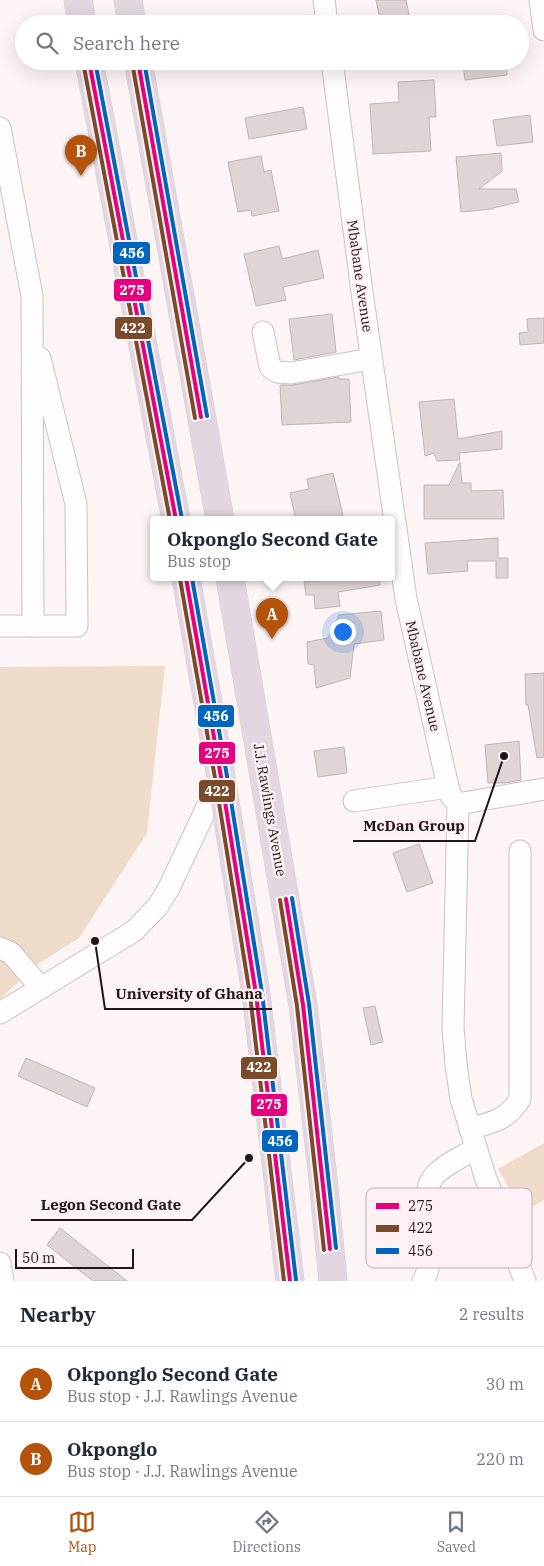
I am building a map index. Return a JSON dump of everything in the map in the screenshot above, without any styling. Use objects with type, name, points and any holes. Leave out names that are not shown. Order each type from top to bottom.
[{"type":"highway","points":[[78,0],[80,15]]},
{"type":"highway","points":[[128,0],[130,15]]},
{"type":"highway","points":[[90,70],[175,516]]},
{"type":"highway","points":[[140,70],[219,516]]},
{"type":"highway","points":[[187,581],[256,994],[290,1281]]},
{"type":"highway","name":"J.J. Rawlings Avenue","points":[[231,581],[303,1005],[333,1281]]},
{"type":"street","points":[[324,0],[326,15]]},
{"type":"street","name":"Mbabane Avenue","points":[[333,70],[371,359],[394,516]]},
{"type":"street","points":[[0,128],[32,296],[33,626]]},
{"type":"street","points":[[0,626],[77,626],[76,504],[33,326]]},
{"type":"street","points":[[263,332],[270,367],[277,372],[291,373],[371,359]]},
{"type":"street","name":"Mbabane Avenue","points":[[395,524],[406,599],[453,795],[453,1028],[461,1099],[490,1188]]},
{"type":"street","points":[[0,1014],[134,931],[158,906],[169,888],[221,777]]},
{"type":"street","points":[[354,801],[544,789]]},
{"type":"street","points":[[428,1188],[432,1178],[473,1139],[506,1117],[520,1099],[520,851]]},
{"type":"street","points":[[0,948],[11,953],[41,988]]},
{"type":"street","points":[[0,1263],[3,1281]]},
{"type":"street","points":[[423,1281],[429,1268]]},
{"type":"street","name":"Mbabane Avenue","points":[[521,1268],[526,1281]]},
{"type":"shaded area","points":[[165,666],[147,833],[79,938],[38,964],[0,999],[0,667]]},
{"type":"shaded area","points":[[544,1143],[544,1200],[532,1207],[532,1188],[509,1188],[498,1169]]},
{"type":"building","points":[[376,0],[406,0],[409,15],[379,15]]},
{"type":"building","points":[[464,70],[507,70],[507,75],[465,80]]},
{"type":"building","points":[[434,80],[436,117],[429,117],[431,151],[373,154],[370,104],[399,102],[398,82]]},
{"type":"building","points":[[303,107],[307,129],[249,139],[245,118]]},
{"type":"building","points":[[530,115],[533,142],[497,146],[493,120]]},
{"type":"building","points":[[501,153],[502,171],[479,189],[516,189],[519,202],[493,209],[461,212],[456,157]]},
{"type":"building","points":[[261,156],[264,172],[271,170],[279,211],[252,216],[251,210],[238,212],[228,162]]},
{"type":"building","points":[[279,246],[282,259],[318,250],[324,278],[283,287],[286,300],[256,306],[244,254]]},
{"type":"building","points":[[332,314],[336,352],[294,360],[289,319]]},
{"type":"building","points":[[544,318],[544,343],[520,345],[519,333],[528,332],[527,319]]},
{"type":"building","points":[[339,377],[339,379],[349,379],[351,422],[282,425],[280,385],[293,385]]},
{"type":"building","points":[[454,399],[458,439],[502,431],[502,449],[459,453],[460,460],[437,461],[434,453],[425,456],[419,402]]},
{"type":"building","points":[[460,462],[462,483],[471,483],[471,491],[503,490],[504,519],[424,519],[424,485],[449,485]]},
{"type":"building","points":[[333,473],[343,516],[295,516],[290,493],[309,489],[307,479]]},
{"type":"building","points":[[498,538],[498,558],[508,558],[508,578],[496,578],[496,561],[467,561],[468,571],[428,574],[425,543]]},
{"type":"building","points":[[379,581],[380,585],[338,592],[340,606],[315,609],[314,595],[306,595],[304,582]]},
{"type":"building","points":[[381,611],[384,640],[354,644],[350,678],[316,688],[314,665],[308,664],[307,642],[328,638],[339,615]]},
{"type":"building","points":[[544,673],[544,757],[537,758],[528,705],[526,705],[525,674]]},
{"type":"building","points":[[519,741],[521,780],[506,783],[488,783],[485,745]]},
{"type":"building","points":[[344,747],[347,773],[318,777],[314,751]]},
{"type":"building","points":[[419,844],[433,883],[407,892],[393,853]]},
{"type":"building","points":[[375,1006],[383,1042],[371,1045],[363,1008]]},
{"type":"building","points":[[26,1058],[95,1088],[87,1107],[18,1076]]},
{"type":"building","points":[[60,1228],[127,1281],[93,1281],[47,1245]]},
{"type":"transit line","name":"422","points":[[85,70],[169,516]]},
{"type":"transit line","name":"275","points":[[91,70],[175,516]]},
{"type":"transit line","name":"456","points":[[97,70],[181,516]]},
{"type":"transit line","name":"422","points":[[133,70],[195,418]]},
{"type":"transit line","name":"275","points":[[140,70],[201,417]]},
{"type":"transit line","name":"456","points":[[146,70],[207,416]]},
{"type":"transit line","name":"422","points":[[180,581],[250,995],[284,1281]]},
{"type":"transit line","name":"275","points":[[187,581],[256,994],[290,1281]]},
{"type":"transit line","name":"456","points":[[193,581],[227,776],[262,993],[296,1280]]},
{"type":"transit line","name":"456","points":[[292,898],[309,1004],[336,1248]]},
{"type":"transit line","name":"275","points":[[286,899],[303,1005],[330,1249]]},
{"type":"transit line","name":"422","points":[[280,900],[297,1006],[324,1250]]},
{"type":"place","name":"Okponglo","points":[[81,176]]},
{"type":"place","name":"Okponglo Second Gate","points":[[272,639]]},
{"type":"place","name":"McDan Group","points":[[504,756]]},
{"type":"place","name":"University of Ghana","points":[[95,941]]},
{"type":"place","name":"Legon Second Gate","points":[[249,1158]]}]
